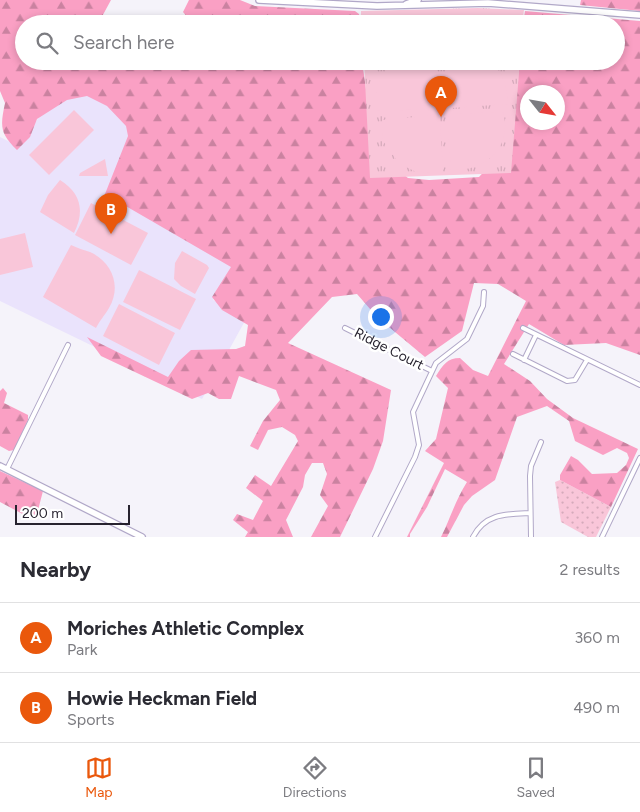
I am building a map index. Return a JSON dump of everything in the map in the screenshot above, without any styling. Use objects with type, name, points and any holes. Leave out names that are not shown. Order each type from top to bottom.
[{"type":"main road","points":[[259,0],[400,6],[474,2]]},
{"type":"main road","points":[[400,6],[418,0]]},
{"type":"main road","points":[[462,0],[640,15]]},
{"type":"main road","points":[[0,466],[142,537]]},
{"type":"street","points":[[375,537],[415,457],[419,445],[413,412],[432,371],[444,354],[467,339],[483,306],[484,292]]},
{"type":"street","name":"Ridge Court","points":[[345,328],[432,371]]},
{"type":"street","points":[[523,328],[640,384]]},
{"type":"street","points":[[524,360],[536,335]]},
{"type":"street","points":[[7,469],[68,345]]},
{"type":"street","points":[[513,354],[568,381],[575,380],[587,360]]},
{"type":"street","points":[[531,537],[531,466],[541,442]]},
{"type":"street","points":[[602,537],[640,458]]},
{"type":"street","points":[[473,537],[488,519],[500,515],[530,513]]},
{"type":"shaded area","points":[[68,83],[141,122],[234,262],[213,300],[246,319],[202,399],[0,301],[0,137],[16,145]]},
{"type":"green space","points":[[0,0],[111,0],[103,15],[15,15],[15,70],[363,70],[375,152],[408,178],[429,180],[479,177],[506,148],[517,70],[625,70],[625,20],[640,21],[640,355],[606,343],[564,345],[529,324],[504,364],[530,381],[547,399],[573,418],[638,449],[611,507],[560,480],[560,475],[571,456],[578,460],[592,474],[617,473],[626,465],[629,458],[627,453],[617,448],[603,455],[575,441],[569,421],[547,406],[517,417],[495,480],[472,496],[464,505],[447,537],[441,537],[467,482],[445,469],[427,507],[410,537],[407,537],[444,463],[425,451],[436,439],[448,388],[436,376],[446,363],[452,359],[460,358],[473,370],[488,376],[526,301],[498,284],[474,283],[462,331],[425,357],[377,317],[357,294],[332,297],[288,343],[391,390],[383,441],[373,469],[340,537],[311,537],[328,506],[320,495],[327,474],[323,463],[312,463],[305,475],[303,487],[286,520],[293,537],[245,537],[248,532],[233,520],[237,514],[253,520],[263,501],[246,488],[255,475],[271,486],[298,441],[295,435],[282,427],[268,430],[258,450],[250,446],[263,421],[280,400],[276,390],[239,376],[231,399],[219,399],[208,393],[192,399],[101,356],[87,337],[168,377],[179,361],[191,350],[236,349],[245,346],[248,325],[222,310],[212,297],[231,267],[105,194],[128,136],[126,126],[107,106],[87,96],[67,100],[37,119],[30,137],[17,150],[4,134],[2,118],[5,103],[0,91]]},
{"type":"green space","points":[[189,0],[240,0],[255,6],[355,11],[359,15],[186,15],[183,12]]},
{"type":"green space","points":[[581,0],[640,0],[640,11],[580,5]]},
{"type":"green space","points":[[478,8],[524,10],[523,15],[361,15],[361,11]]},
{"type":"green space","points":[[525,11],[571,15],[524,15]]},
{"type":"green space","points":[[364,70],[519,70],[511,173],[370,178]]},
{"type":"green space","points":[[387,70],[436,70],[438,105],[434,109],[377,111],[377,85]]},
{"type":"green space","points":[[447,70],[499,70],[507,92],[508,104],[451,108],[448,105]]},
{"type":"green space","points":[[74,110],[94,130],[49,175],[29,155]]},
{"type":"green space","points":[[503,112],[504,137],[494,155],[475,167],[451,170],[447,118],[450,114]]},
{"type":"green space","points":[[437,115],[440,118],[443,172],[414,171],[399,163],[383,141],[382,120]]},
{"type":"green space","points":[[105,159],[108,176],[79,176],[80,173]]},
{"type":"green space","points":[[60,180],[73,191],[79,203],[79,217],[74,233],[40,212],[48,195]]},
{"type":"green space","points":[[91,203],[148,233],[131,265],[75,235]]},
{"type":"green space","points":[[25,233],[33,267],[0,275],[0,239]]},
{"type":"green space","points":[[71,245],[98,256],[109,268],[113,276],[115,291],[113,300],[96,328],[43,297]]},
{"type":"green space","points":[[182,251],[209,268],[195,294],[181,286],[174,279],[175,263]]},
{"type":"green space","points":[[139,270],[196,299],[180,330],[123,302]]},
{"type":"green space","points":[[119,304],[175,333],[159,365],[103,336]]},
{"type":"green space","points":[[3,388],[7,393],[4,403],[28,415],[28,420],[14,450],[9,451],[0,446],[0,391]]},
{"type":"green space","points":[[0,471],[43,491],[37,514],[32,519],[0,502]]},
{"type":"green space","points":[[560,480],[611,507],[596,537],[588,537],[561,522],[555,482]]},
{"type":"place","name":"Moriches Athletic Complex","points":[[441,117]]},
{"type":"place","name":"Howie Heckman Field","points":[[111,234]]}]
